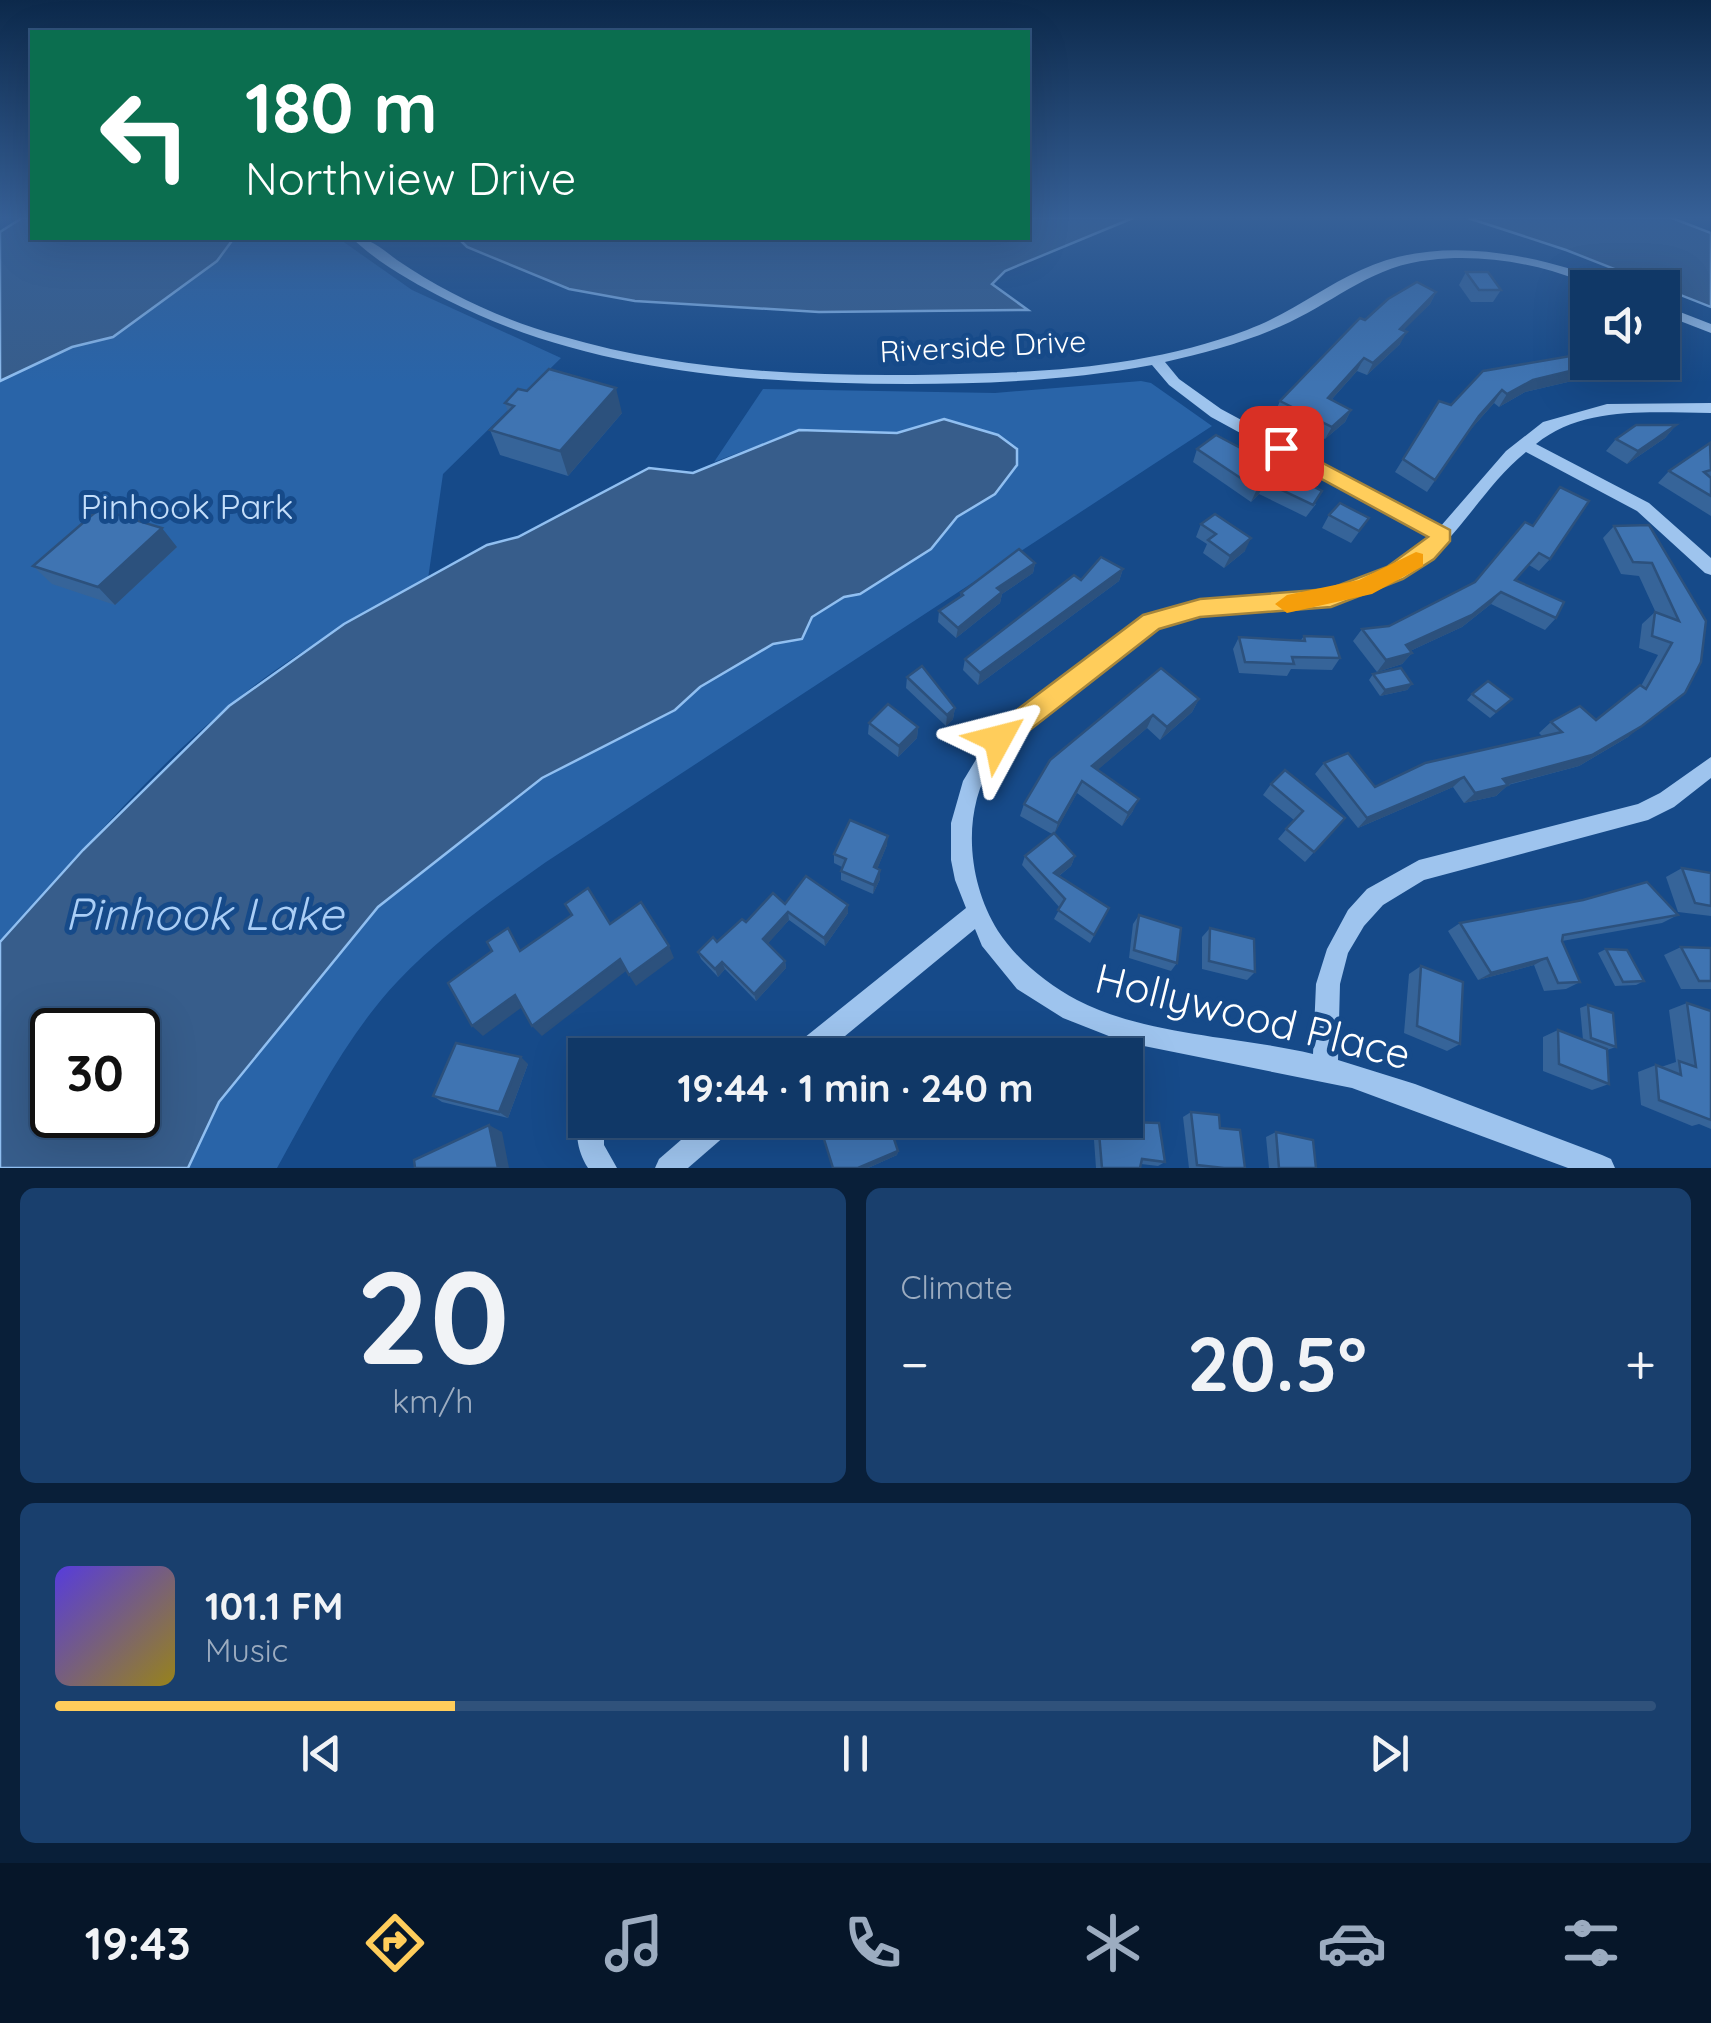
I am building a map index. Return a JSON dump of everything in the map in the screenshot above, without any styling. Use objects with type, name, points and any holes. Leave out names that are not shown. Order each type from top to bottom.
[{"type":"street","name":"Riverside Drive","points":[[408,273],[470,306],[558,340],[671,364],[783,377],[858,380],[1036,376],[1155,360],[1264,328],[1368,273]]},
{"type":"street","points":[[1680,316],[1711,329]]},
{"type":"street","points":[[1155,360],[1174,382],[1216,412],[1443,536]]},
{"type":"street","points":[[1711,408],[1638,406],[1592,412],[1548,426],[1522,444],[1643,507],[1711,568]]},
{"type":"street","name":"Hollywood Place","points":[[1522,444],[1443,536],[1426,553],[1395,573],[1331,598],[1200,608],[1152,622],[998,739],[981,760],[962,808],[964,873],[977,913],[994,945],[1020,975],[1086,1021],[1130,1034],[1325,1068],[1602,1168]]},
{"type":"street","points":[[1325,1068],[1328,984],[1338,948],[1356,918],[1375,897],[1419,871],[1641,813],[1667,800],[1711,766]]},
{"type":"street","points":[[824,1038],[977,913]]},
{"type":"street","points":[[591,1138],[591,1149],[604,1168]]},
{"type":"street","points":[[668,1168],[703,1138]]},
{"type":"green space","name":"Pinhook Park","points":[[201,273],[387,273],[412,290],[561,358],[443,474],[428,579],[300,653],[229,706],[140,790],[0,942],[0,381],[72,347],[113,337]]},
{"type":"green space","points":[[1151,383],[1212,426],[546,862],[468,918],[397,982],[362,1025],[331,1071],[277,1168],[188,1168],[218,1102],[377,907],[542,778],[675,710],[700,687],[773,644],[802,639],[812,617],[844,597],[860,594],[931,549],[957,517],[995,494],[944,419],[897,433],[799,430],[714,462],[763,389],[995,393]]},
{"type":"water","points":[[0,273],[201,273],[113,337],[72,347],[0,381]]},
{"type":"water","points":[[529,273],[1003,273],[992,284],[1028,310],[819,312],[635,301],[569,289]]},
{"type":"water","points":[[1680,273],[1711,273],[1711,307],[1680,295]]},
{"type":"water","name":"Pinhook Lake","points":[[944,419],[998,435],[1017,449],[1017,465],[995,494],[957,517],[931,549],[860,594],[844,597],[812,617],[802,639],[773,644],[700,687],[675,710],[542,778],[378,907],[219,1102],[188,1168],[0,1168],[0,942],[83,850],[229,706],[344,624],[487,545],[518,537],[649,468],[693,473],[799,430],[897,433]]},
{"type":"building","points":[[1466,273],[1488,273],[1501,290],[1479,290]]},
{"type":"building","points":[[1417,282],[1436,292],[1400,329],[1407,332],[1373,363],[1364,358],[1328,398],[1351,410],[1332,427],[1280,401],[1360,318],[1365,320],[1388,299]]},
{"type":"building","points":[[1570,356],[1570,371],[1533,380],[1507,394],[1502,390],[1435,480],[1403,459],[1439,401],[1451,405],[1483,371]]},
{"type":"building","points":[[549,369],[616,388],[560,451],[490,430],[514,406],[505,403],[518,389],[527,391]]},
{"type":"building","points":[[1636,425],[1676,425],[1638,451],[1616,439]]},
{"type":"building","points":[[1216,435],[1322,491],[1313,505],[1265,482],[1257,489],[1197,449]]},
{"type":"building","points":[[1710,443],[1711,470],[1704,472],[1711,478],[1711,496],[1669,471]]},
{"type":"building","points":[[1560,487],[1589,501],[1550,559],[1539,553],[1515,580],[1564,602],[1556,618],[1501,592],[1472,615],[1406,645],[1412,653],[1386,660],[1362,629],[1389,626],[1475,582],[1525,522],[1533,526]]},
{"type":"building","points":[[1340,503],[1369,518],[1359,531],[1329,515]]},
{"type":"building","points":[[99,509],[162,528],[98,587],[33,566]]},
{"type":"building","points":[[1215,514],[1251,538],[1230,556],[1208,540],[1216,534],[1201,524]]},
{"type":"building","points":[[1649,525],[1706,621],[1701,662],[1685,693],[1642,726],[1592,755],[1503,779],[1508,785],[1475,793],[1464,777],[1367,818],[1324,763],[1348,753],[1375,787],[1425,763],[1562,732],[1551,722],[1580,706],[1596,720],[1640,685],[1646,689],[1672,643],[1652,636],[1655,612],[1679,621],[1652,563],[1633,562],[1614,526]]},
{"type":"building","points":[[1019,549],[1035,563],[997,588],[1002,592],[958,628],[939,611],[963,595]]},
{"type":"building","points":[[1101,557],[1123,569],[980,673],[965,659],[1074,575],[1081,580]]},
{"type":"building","points":[[1304,636],[1333,637],[1340,658],[1292,657],[1294,664],[1245,662],[1239,637],[1305,641]]},
{"type":"building","points":[[922,666],[955,708],[947,715],[907,677]]},
{"type":"building","points":[[1161,668],[1199,699],[1167,727],[1153,715],[1092,766],[1139,799],[1128,813],[1082,781],[1058,823],[1024,804],[1050,760]]},
{"type":"building","points":[[1401,668],[1412,684],[1385,690],[1373,674]]},
{"type":"building","points":[[1488,681],[1512,699],[1496,712],[1472,694]]},
{"type":"building","points":[[888,704],[918,727],[899,746],[869,723]]},
{"type":"building","points":[[1285,770],[1345,818],[1314,852],[1286,829],[1303,811],[1271,784]]},
{"type":"building","points":[[850,820],[888,836],[874,867],[880,870],[874,885],[841,871],[846,859],[834,854]]},
{"type":"building","points":[[1054,833],[1075,856],[1054,873],[1109,908],[1094,935],[1058,910],[1065,899],[1025,856]]},
{"type":"building","points":[[1682,868],[1711,873],[1711,906],[1695,903]]},
{"type":"building","points":[[806,876],[848,905],[824,938],[788,912],[763,939],[785,961],[754,994],[722,962],[715,969],[698,952],[713,937],[717,942],[742,919],[746,922],[773,893],[785,904]]},
{"type":"building","points":[[1647,882],[1678,915],[1563,935],[1580,982],[1558,983],[1547,958],[1491,973],[1460,923],[1583,900]]},
{"type":"building","points":[[588,888],[610,924],[641,902],[669,946],[629,975],[620,959],[532,1026],[515,995],[472,1026],[448,983],[492,951],[487,942],[508,928],[520,951],[572,915],[565,904]]},
{"type":"building","points":[[1139,915],[1181,928],[1177,963],[1134,950]]},
{"type":"building","points":[[1210,928],[1254,939],[1255,972],[1209,961]]},
{"type":"building","points":[[1681,947],[1711,948],[1711,981],[1699,981]]},
{"type":"building","points":[[1606,949],[1627,950],[1644,981],[1623,982]]},
{"type":"building","points":[[1421,966],[1463,982],[1460,1044],[1417,1026]]},
{"type":"building","points":[[1687,1003],[1711,1011],[1711,1120],[1659,1100],[1656,1065],[1681,1075],[1679,1061],[1696,1067]]},
{"type":"building","points":[[1588,1005],[1613,1013],[1616,1047],[1591,1038]]},
{"type":"building","points":[[1558,1030],[1607,1049],[1609,1084],[1559,1064]]},
{"type":"building","points":[[456,1043],[521,1057],[499,1112],[433,1096]]},
{"type":"building","points":[[1191,1112],[1219,1115],[1220,1128],[1240,1130],[1245,1168],[1197,1165]]},
{"type":"building","points":[[1143,1122],[1159,1123],[1165,1162],[1142,1159],[1140,1168],[1102,1168],[1099,1138],[1143,1138]]},
{"type":"building","points":[[489,1125],[498,1168],[415,1168],[414,1160]]},
{"type":"building","points":[[1276,1132],[1313,1140],[1316,1168],[1279,1168]]},
{"type":"building","points":[[824,1138],[894,1138],[898,1151],[858,1168],[833,1168]]},
{"type":"slow traffic","points":[[1287,604],[1331,598],[1364,588],[1416,560]]},
{"type":"route","points":[[998,739],[1152,622],[1200,608],[1331,598],[1395,573],[1426,553],[1443,536],[1281,448]]}]
